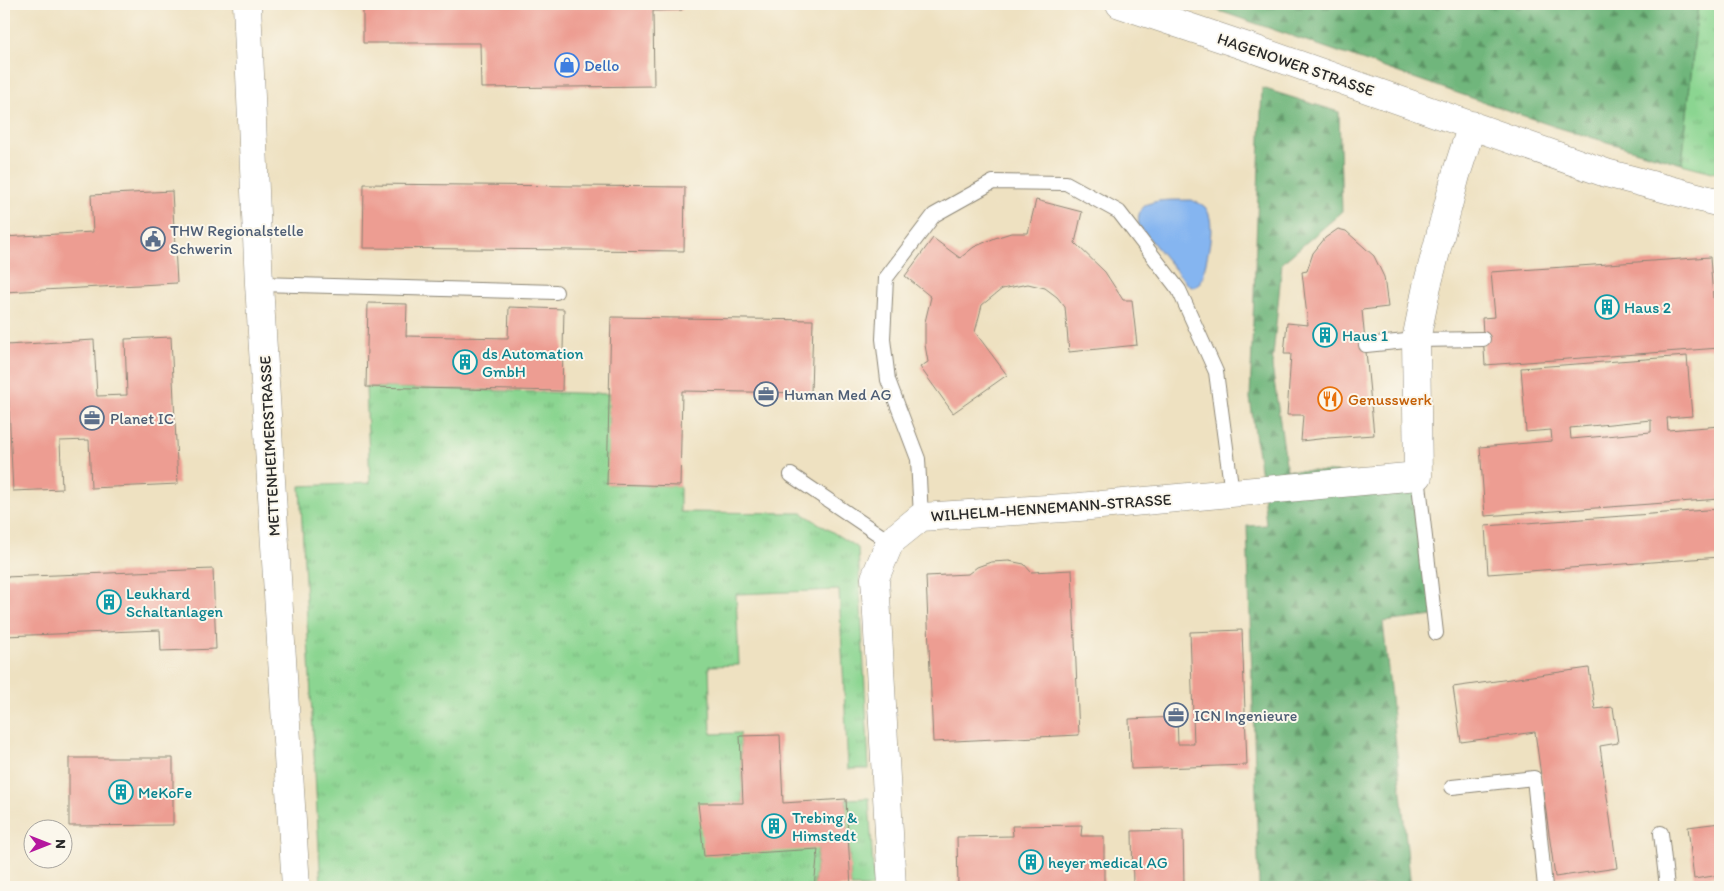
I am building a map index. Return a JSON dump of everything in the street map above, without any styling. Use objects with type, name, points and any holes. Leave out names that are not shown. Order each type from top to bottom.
[{"type":"street","name":"METTENHEIMERSTRASSE","points":[[246,4],[259,284],[296,887]]},
{"type":"street","name":"HAGENOWER STRASSE","points":[[1120,4],[1606,172],[1720,202]]},
{"type":"street","points":[[1418,476],[1416,340],[1427,286],[1456,175],[1472,125]]},
{"type":"street","name":"WILHELM-HENNEMANN-STRASSE","points":[[892,887],[874,578],[890,542],[921,517],[1079,507],[1418,476]]},
{"type":"lane","points":[[921,517],[918,459],[888,380],[883,339],[886,278],[934,215],[993,182],[1066,183],[1119,212],[1179,290],[1216,372],[1232,493]]},
{"type":"lane","points":[[259,284],[556,292]]},
{"type":"lane","points":[[1366,345],[1416,340],[1483,338]]},
{"type":"lane","points":[[792,475],[890,542]]},
{"type":"lane","points":[[1418,476],[1436,633]]},
{"type":"lane","points":[[1452,786],[1534,778],[1545,887]]},
{"type":"lane","points":[[1661,834],[1667,887]]},
{"type":"green space","points":[[1199,4],[1698,4],[1682,164],[1556,127]]},
{"type":"green space","points":[[1698,4],[1720,4],[1720,174],[1682,164]]},
{"type":"green space","points":[[1262,88],[1339,112],[1342,212],[1282,263],[1272,366],[1287,470],[1418,476],[1434,616],[1383,622],[1411,887],[1259,887],[1247,526],[1266,525],[1250,398]]},
{"type":"green space","points":[[366,387],[609,394],[608,484],[680,486],[680,512],[802,513],[858,548],[869,769],[848,769],[839,590],[736,594],[739,665],[709,666],[711,734],[740,733],[743,803],[698,804],[818,849],[814,887],[321,887],[300,486],[370,483]]},
{"type":"green space","points":[[869,798],[874,887],[851,887],[846,799]]},
{"type":"water","points":[[1164,200],[1191,200],[1205,207],[1211,222],[1210,241],[1203,277],[1199,284],[1194,287],[1188,285],[1139,226],[1139,216],[1147,204]]},
{"type":"building","name":"Dello","points":[[363,4],[682,4],[682,10],[653,11],[654,86],[481,88],[480,43],[363,43]]},
{"type":"building","points":[[364,184],[685,187],[684,251],[363,248]]},
{"type":"building","points":[[172,191],[177,283],[4,292],[4,237],[93,232],[91,195]]},
{"type":"building","points":[[1036,200],[1082,212],[1075,243],[1105,272],[1123,300],[1132,300],[1137,345],[1069,352],[1065,307],[1057,297],[1045,288],[1028,284],[1002,289],[982,305],[975,332],[1007,375],[953,413],[920,367],[928,362],[925,345],[925,322],[931,297],[905,276],[933,238],[960,258],[974,247],[995,238],[1011,233],[1028,233]]},
{"type":"building","name":"Haus 1","points":[[1338,229],[1346,231],[1374,256],[1384,277],[1388,307],[1362,310],[1374,435],[1301,441],[1303,415],[1287,415],[1291,354],[1284,354],[1287,323],[1308,325],[1302,272],[1307,271],[1313,253],[1325,238]]},
{"type":"building","name":"Haus 2","points":[[1710,257],[1713,298],[1719,297],[1720,348],[1485,365],[1482,318],[1495,317],[1491,272]]},
{"type":"building","name":"ds Automation GmbH","points":[[368,303],[407,304],[406,336],[508,338],[509,307],[564,309],[562,391],[366,387]]},
{"type":"building","points":[[611,317],[813,320],[811,393],[682,391],[680,486],[607,484]]},
{"type":"building","name":"Planet IC","points":[[171,337],[178,484],[91,488],[89,440],[60,441],[62,489],[13,491],[6,345],[94,340],[97,396],[127,395],[125,339]]},
{"type":"building","points":[[1687,356],[1692,416],[1667,418],[1668,430],[1720,426],[1720,499],[1485,516],[1480,447],[1552,441],[1551,430],[1526,432],[1521,368]],"holes":[[[1651,420],[1651,432],[1571,439],[1570,428]]]},
{"type":"building","points":[[1720,509],[1720,557],[1488,574],[1485,526]]},
{"type":"building","points":[[1009,561],[1024,564],[1031,572],[1072,570],[1079,735],[933,742],[926,576],[968,574],[977,567],[991,562]]},
{"type":"building","name":"Leukhard Schaltanlagen","points":[[213,569],[216,649],[161,651],[160,630],[4,636],[4,577]]},
{"type":"building","points":[[1242,630],[1247,765],[1131,769],[1129,719],[1177,717],[1178,744],[1194,744],[1190,632]]},
{"type":"building","points":[[1589,668],[1595,709],[1613,707],[1618,743],[1600,746],[1617,868],[1555,877],[1535,732],[1461,742],[1453,687]]},
{"type":"building","name":"Trebing & Himstedt","points":[[780,735],[783,803],[846,799],[851,887],[814,887],[818,849],[704,856],[698,803],[743,803],[740,736]]},
{"type":"building","name":"MeKoFe","points":[[69,758],[173,758],[173,825],[72,826],[72,818],[69,818]]},
{"type":"building","points":[[1720,823],[1720,875],[1694,879],[1688,827]]},
{"type":"building","name":"heyer medical AG","points":[[1082,825],[1081,836],[1104,836],[1104,887],[958,887],[957,837],[1013,836],[1012,826]]},
{"type":"building","points":[[1183,830],[1184,887],[1133,887],[1132,831]]},
{"type":"place","name":"Dello","points":[[567,65]]},
{"type":"place","name":"THW Regionalstelle Schwerin","points":[[153,239]]},
{"type":"place","name":"Haus 2","points":[[1607,307]]},
{"type":"place","name":"Haus 1","points":[[1325,335]]},
{"type":"place","name":"ds Automation GmbH","points":[[465,362]]},
{"type":"place","name":"Human Med AG","points":[[766,394]]},
{"type":"place","name":"Genusswerk","points":[[1330,399]]},
{"type":"place","name":"Planet IC","points":[[92,418]]},
{"type":"place","name":"Leukhard Schaltanlagen","points":[[109,602]]},
{"type":"place","name":"ICN Ingenieure","points":[[1176,715]]},
{"type":"place","name":"MeKoFe","points":[[121,792]]},
{"type":"place","name":"Trebing & Himstedt","points":[[774,826]]},
{"type":"place","name":"heyer medical AG","points":[[1031,862]]}]
